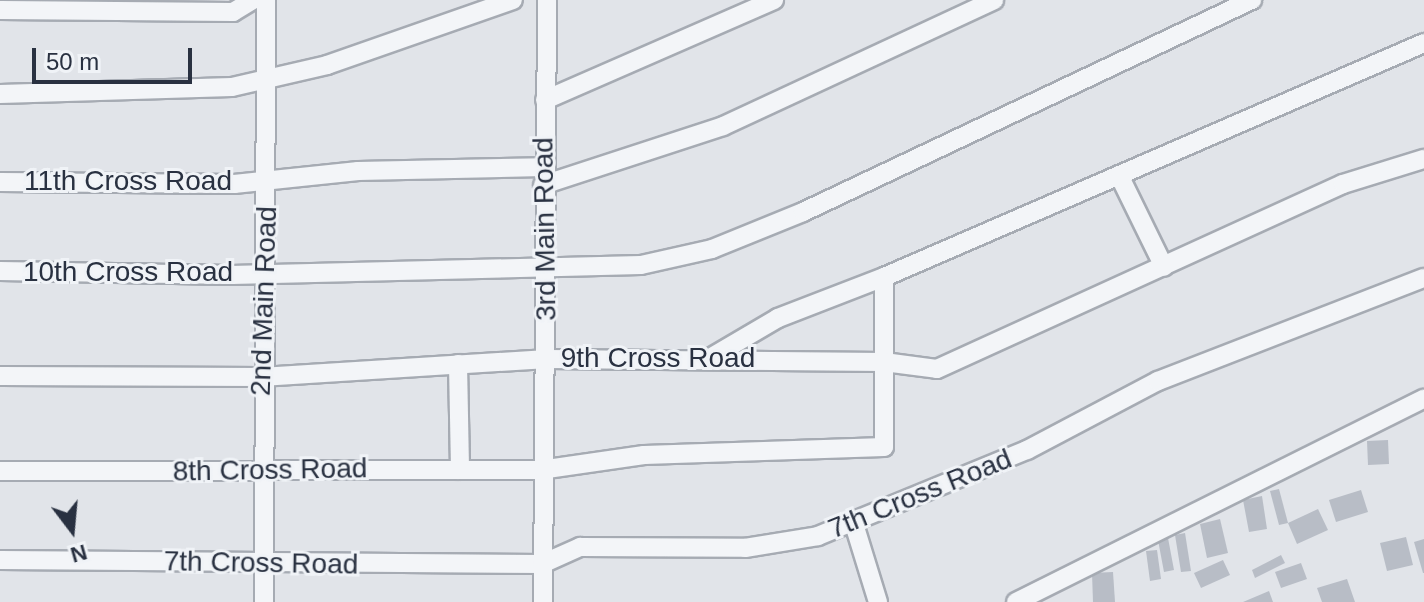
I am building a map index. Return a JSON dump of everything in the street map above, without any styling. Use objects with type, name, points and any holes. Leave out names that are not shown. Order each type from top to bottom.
[{"type":"street","points":[[0,10],[233,12],[253,0]]},
{"type":"street","name":"2nd Main Road","points":[[264,602],[259,467],[268,270],[270,78],[266,0]]},
{"type":"street","points":[[0,94],[232,87],[270,78],[513,0]]},
{"type":"street","name":"3rd Main Road","points":[[543,602],[540,470],[547,359],[543,176],[547,0]]},
{"type":"street","points":[[545,100],[774,0]]},
{"type":"street","name":"11th Cross Road","points":[[0,182],[234,184],[268,176],[543,176],[723,126],[994,0]]},
{"type":"street","name":"10th Cross Road","points":[[0,271],[641,265],[712,249],[893,172],[1252,0]]},
{"type":"street","points":[[709,358],[778,318],[884,277],[1424,43]]},
{"type":"street","name":"9th Cross Road","points":[[0,376],[261,377],[547,359],[709,358],[884,362],[937,369],[1343,184],[1424,159]]},
{"type":"street","points":[[1119,175],[1164,267]]},
{"type":"street","points":[[540,470],[644,455],[884,447],[884,277]]},
{"type":"street","name":"7th Cross Road","points":[[0,560],[542,564],[580,547],[745,548],[854,524],[1027,450],[1158,381],[1424,278]]},
{"type":"street","points":[[458,364],[461,470]]},
{"type":"street","points":[[1016,602],[1424,399]]},
{"type":"street","name":"8th Cross Road","points":[[0,471],[259,467],[540,470]]},
{"type":"street","points":[[854,524],[878,602]]},
{"type":"building","points":[[1388,440],[1389,464],[1368,465],[1367,441]]},
{"type":"building","points":[[1279,489],[1288,523],[1279,525],[1270,491]]},
{"type":"building","points":[[1361,490],[1368,512],[1336,522],[1329,500]]},
{"type":"building","points":[[1262,496],[1267,529],[1249,532],[1243,500]]},
{"type":"building","points":[[1318,509],[1328,530],[1297,544],[1288,523]]},
{"type":"building","points":[[1220,519],[1228,553],[1207,558],[1200,524]]},
{"type":"building","points":[[1185,533],[1191,571],[1181,572],[1175,535]]},
{"type":"building","points":[[1406,537],[1413,565],[1387,571],[1380,543]]},
{"type":"building","points":[[1168,538],[1174,570],[1164,572],[1158,540]]},
{"type":"building","points":[[1424,539],[1424,573],[1423,573],[1414,542]]},
{"type":"building","points":[[1157,550],[1161,579],[1150,581],[1146,551]]},
{"type":"building","points":[[1281,555],[1285,563],[1255,578],[1252,570]]},
{"type":"building","points":[[1223,560],[1230,575],[1201,588],[1194,573]]},
{"type":"building","points":[[1301,563],[1307,579],[1281,588],[1275,572]]},
{"type":"building","points":[[1113,572],[1115,602],[1093,602],[1092,573]]},
{"type":"building","points":[[1347,579],[1355,602],[1322,602],[1317,588]]},
{"type":"building","points":[[1269,591],[1273,602],[1243,602]]}]
